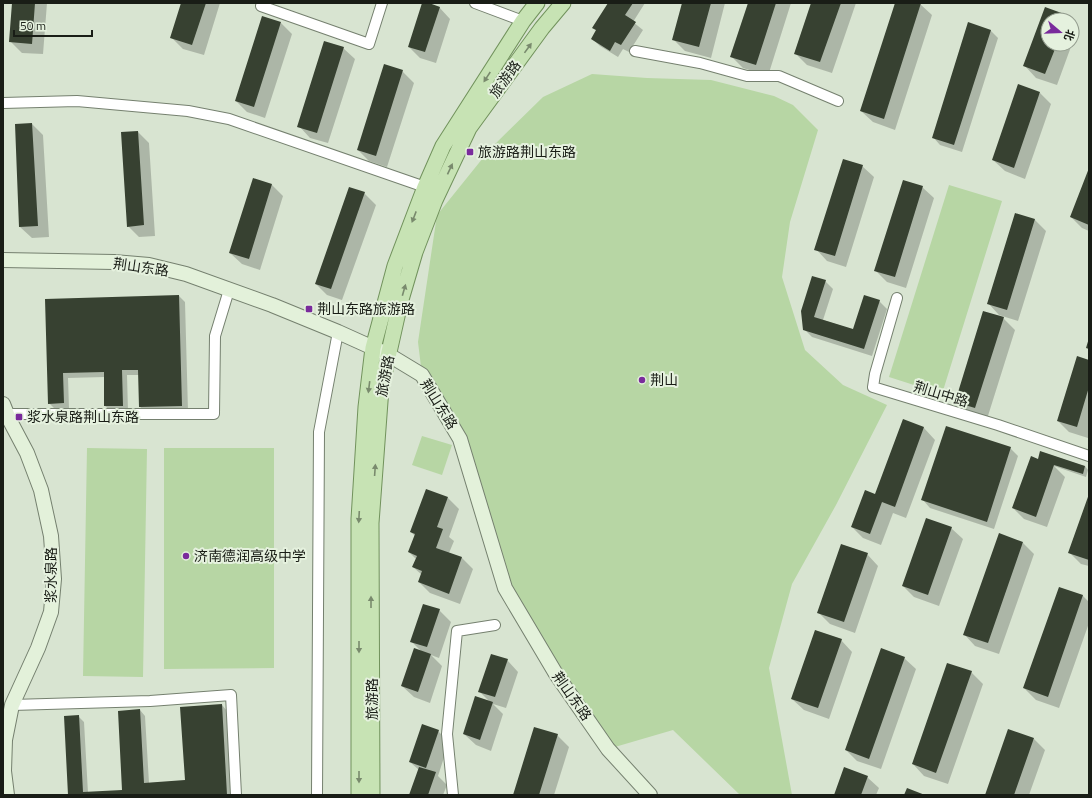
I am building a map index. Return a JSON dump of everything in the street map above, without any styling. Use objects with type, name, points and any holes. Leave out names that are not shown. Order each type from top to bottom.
[{"type":"main road","name":"旅游路","points":[[359,795],[359,520],[366,407],[373,348],[395,266],[425,187],[443,146],[523,21],[537,3]]},
{"type":"main road","name":"旅游路","points":[[372,795],[371,523],[381,388],[400,303],[415,252],[435,200],[469,128],[542,28],[563,3]]},
{"type":"street","points":[[262,3],[261,6],[369,44],[382,3]]},
{"type":"street","points":[[475,3],[523,21]]},
{"type":"street","points":[[635,51],[700,63],[747,76],[779,76],[838,101]]},
{"type":"street","points":[[3,103],[77,101],[188,111],[229,119],[425,187]]},
{"type":"street","name":"荆山东路","points":[[3,260],[114,262],[149,265],[186,274],[272,305],[338,332],[389,355],[422,375],[460,439],[504,588],[556,674],[608,748],[650,795]]},
{"type":"street","points":[[5,409],[214,414],[215,336],[229,290]]},
{"type":"street","name":"荆山中路","points":[[897,298],[874,374],[873,387],[998,425],[1089,456]]},
{"type":"street","points":[[317,795],[319,432],[338,332]]},
{"type":"street","name":"浆水泉路","points":[[5,409],[27,453],[41,490],[51,536],[54,579],[51,612],[38,648],[12,705],[5,740],[4,771],[7,795]]},
{"type":"street","points":[[453,795],[447,734],[457,631],[495,625]]},
{"type":"street","points":[[12,705],[150,701],[231,695],[236,795]]},
{"type":"green space","points":[[592,74],[647,78],[711,80],[774,96],[793,105],[818,130],[790,222],[782,277],[805,350],[843,385],[887,405],[836,505],[792,584],[769,668],[792,795],[740,795],[673,730],[608,749],[505,588],[460,439],[422,375],[418,342],[437,215],[491,148],[543,97]]},
{"type":"green space","points":[[949,185],[1002,201],[942,394],[889,377]]},
{"type":"green space","points":[[422,436],[452,445],[442,475],[412,465]]},
{"type":"green space","points":[[87,448],[147,449],[143,677],[83,676]]},
{"type":"green space","points":[[164,448],[274,448],[274,668],[164,669]]},
{"type":"building","points":[[12,3],[35,3],[32,44],[9,42]]},
{"type":"building","points":[[181,3],[206,3],[192,45],[170,38]]},
{"type":"building","points":[[422,3],[429,3],[440,7],[425,52],[408,47]]},
{"type":"building","points":[[608,3],[633,3],[625,15],[636,22],[621,45],[615,42],[610,51],[591,39],[596,30],[592,28]]},
{"type":"building","points":[[682,3],[711,3],[699,47],[672,40]]},
{"type":"building","points":[[748,3],[776,3],[756,65],[730,57]]},
{"type":"building","points":[[811,3],[841,3],[820,62],[794,54]]},
{"type":"building","points":[[895,3],[921,3],[884,119],[860,111]]},
{"type":"building","points":[[1045,7],[1059,12],[1043,12]]},
{"type":"building","points":[[262,16],[281,22],[254,107],[235,101]]},
{"type":"building","points":[[1040,20],[1040,52],[1054,52],[1045,74],[1023,66]]},
{"type":"building","points":[[968,22],[991,30],[954,145],[932,138]]},
{"type":"building","points":[[324,41],[344,47],[317,133],[297,127]]},
{"type":"building","points":[[384,64],[403,70],[376,156],[357,150]]},
{"type":"building","points":[[1018,84],[1040,92],[1014,168],[992,160]]},
{"type":"building","points":[[32,123],[38,226],[19,227],[15,124]]},
{"type":"building","points":[[138,131],[144,225],[127,227],[121,132]]},
{"type":"building","points":[[843,159],[863,165],[835,256],[814,250]]},
{"type":"building","points":[[1089,168],[1089,225],[1070,217]]},
{"type":"building","points":[[253,178],[272,184],[249,259],[229,253]]},
{"type":"building","points":[[903,180],[923,186],[895,277],[874,271]]},
{"type":"building","points":[[349,187],[365,192],[331,289],[315,284]]},
{"type":"building","points":[[1015,213],[1035,219],[1007,310],[987,304]]},
{"type":"building","points":[[812,276],[826,280],[814,317],[853,329],[864,295],[880,300],[864,349],[803,330],[801,311]]},
{"type":"building","points":[[179,295],[182,406],[139,407],[138,370],[122,370],[123,406],[104,406],[104,372],[63,373],[64,403],[48,404],[45,299]]},
{"type":"building","points":[[983,311],[1004,317],[975,408],[955,402]]},
{"type":"building","points":[[1089,338],[1089,349],[1086,348]]},
{"type":"building","points":[[1077,356],[1089,360],[1089,387],[1077,427],[1057,421]]},
{"type":"building","points":[[903,419],[924,427],[895,507],[882,502],[870,534],[851,527],[865,490],[875,494]]},
{"type":"building","points":[[946,426],[1011,447],[987,522],[921,500]]},
{"type":"building","points":[[1040,451],[1085,466],[1083,474],[1054,465],[1036,517],[1012,508],[1031,456],[1038,459]]},
{"type":"building","points":[[426,489],[448,497],[437,527],[443,529],[436,548],[462,557],[449,594],[418,582],[422,571],[412,567],[417,556],[408,552],[415,534],[410,532]]},
{"type":"building","points":[[1089,494],[1089,560],[1068,553]]},
{"type":"building","points":[[926,518],[952,527],[928,595],[902,586]]},
{"type":"building","points":[[999,533],[1023,542],[988,643],[963,635]]},
{"type":"building","points":[[841,544],[868,553],[844,622],[817,613]]},
{"type":"building","points":[[1059,587],[1083,595],[1048,697],[1023,688]]},
{"type":"building","points":[[423,604],[440,609],[427,647],[410,642]]},
{"type":"building","points":[[815,630],[842,639],[818,708],[791,699]]},
{"type":"building","points":[[414,648],[431,654],[418,692],[401,686]]},
{"type":"building","points":[[881,648],[905,657],[869,759],[845,750]]},
{"type":"building","points":[[491,654],[508,659],[495,697],[478,692]]},
{"type":"building","points":[[947,663],[972,671],[936,773],[912,764]]},
{"type":"building","points":[[475,696],[493,702],[480,740],[463,734]]},
{"type":"building","points":[[222,704],[227,795],[68,795],[64,716],[79,715],[83,792],[122,790],[118,711],[140,709],[144,783],[185,780],[180,707]]},
{"type":"building","points":[[422,724],[439,730],[426,768],[409,762]]},
{"type":"building","points":[[534,727],[558,734],[539,795],[513,795]]},
{"type":"building","points":[[1008,729],[1034,738],[1014,795],[985,795]]},
{"type":"building","points":[[419,767],[436,772],[428,795],[409,795]]},
{"type":"building","points":[[844,767],[868,776],[861,795],[834,795]]},
{"type":"building","points":[[907,788],[925,795],[904,795]]},
{"type":"place","name":"旅游路荆山东路","points":[[470,152]]},
{"type":"place","name":"荆山东路旅游路","points":[[309,309]]},
{"type":"place","name":"荆山","points":[[642,380]]},
{"type":"place","name":"浆水泉路荆山东路","points":[[19,417]]},
{"type":"place","name":"济南德润高级中学","points":[[186,556]]}]
